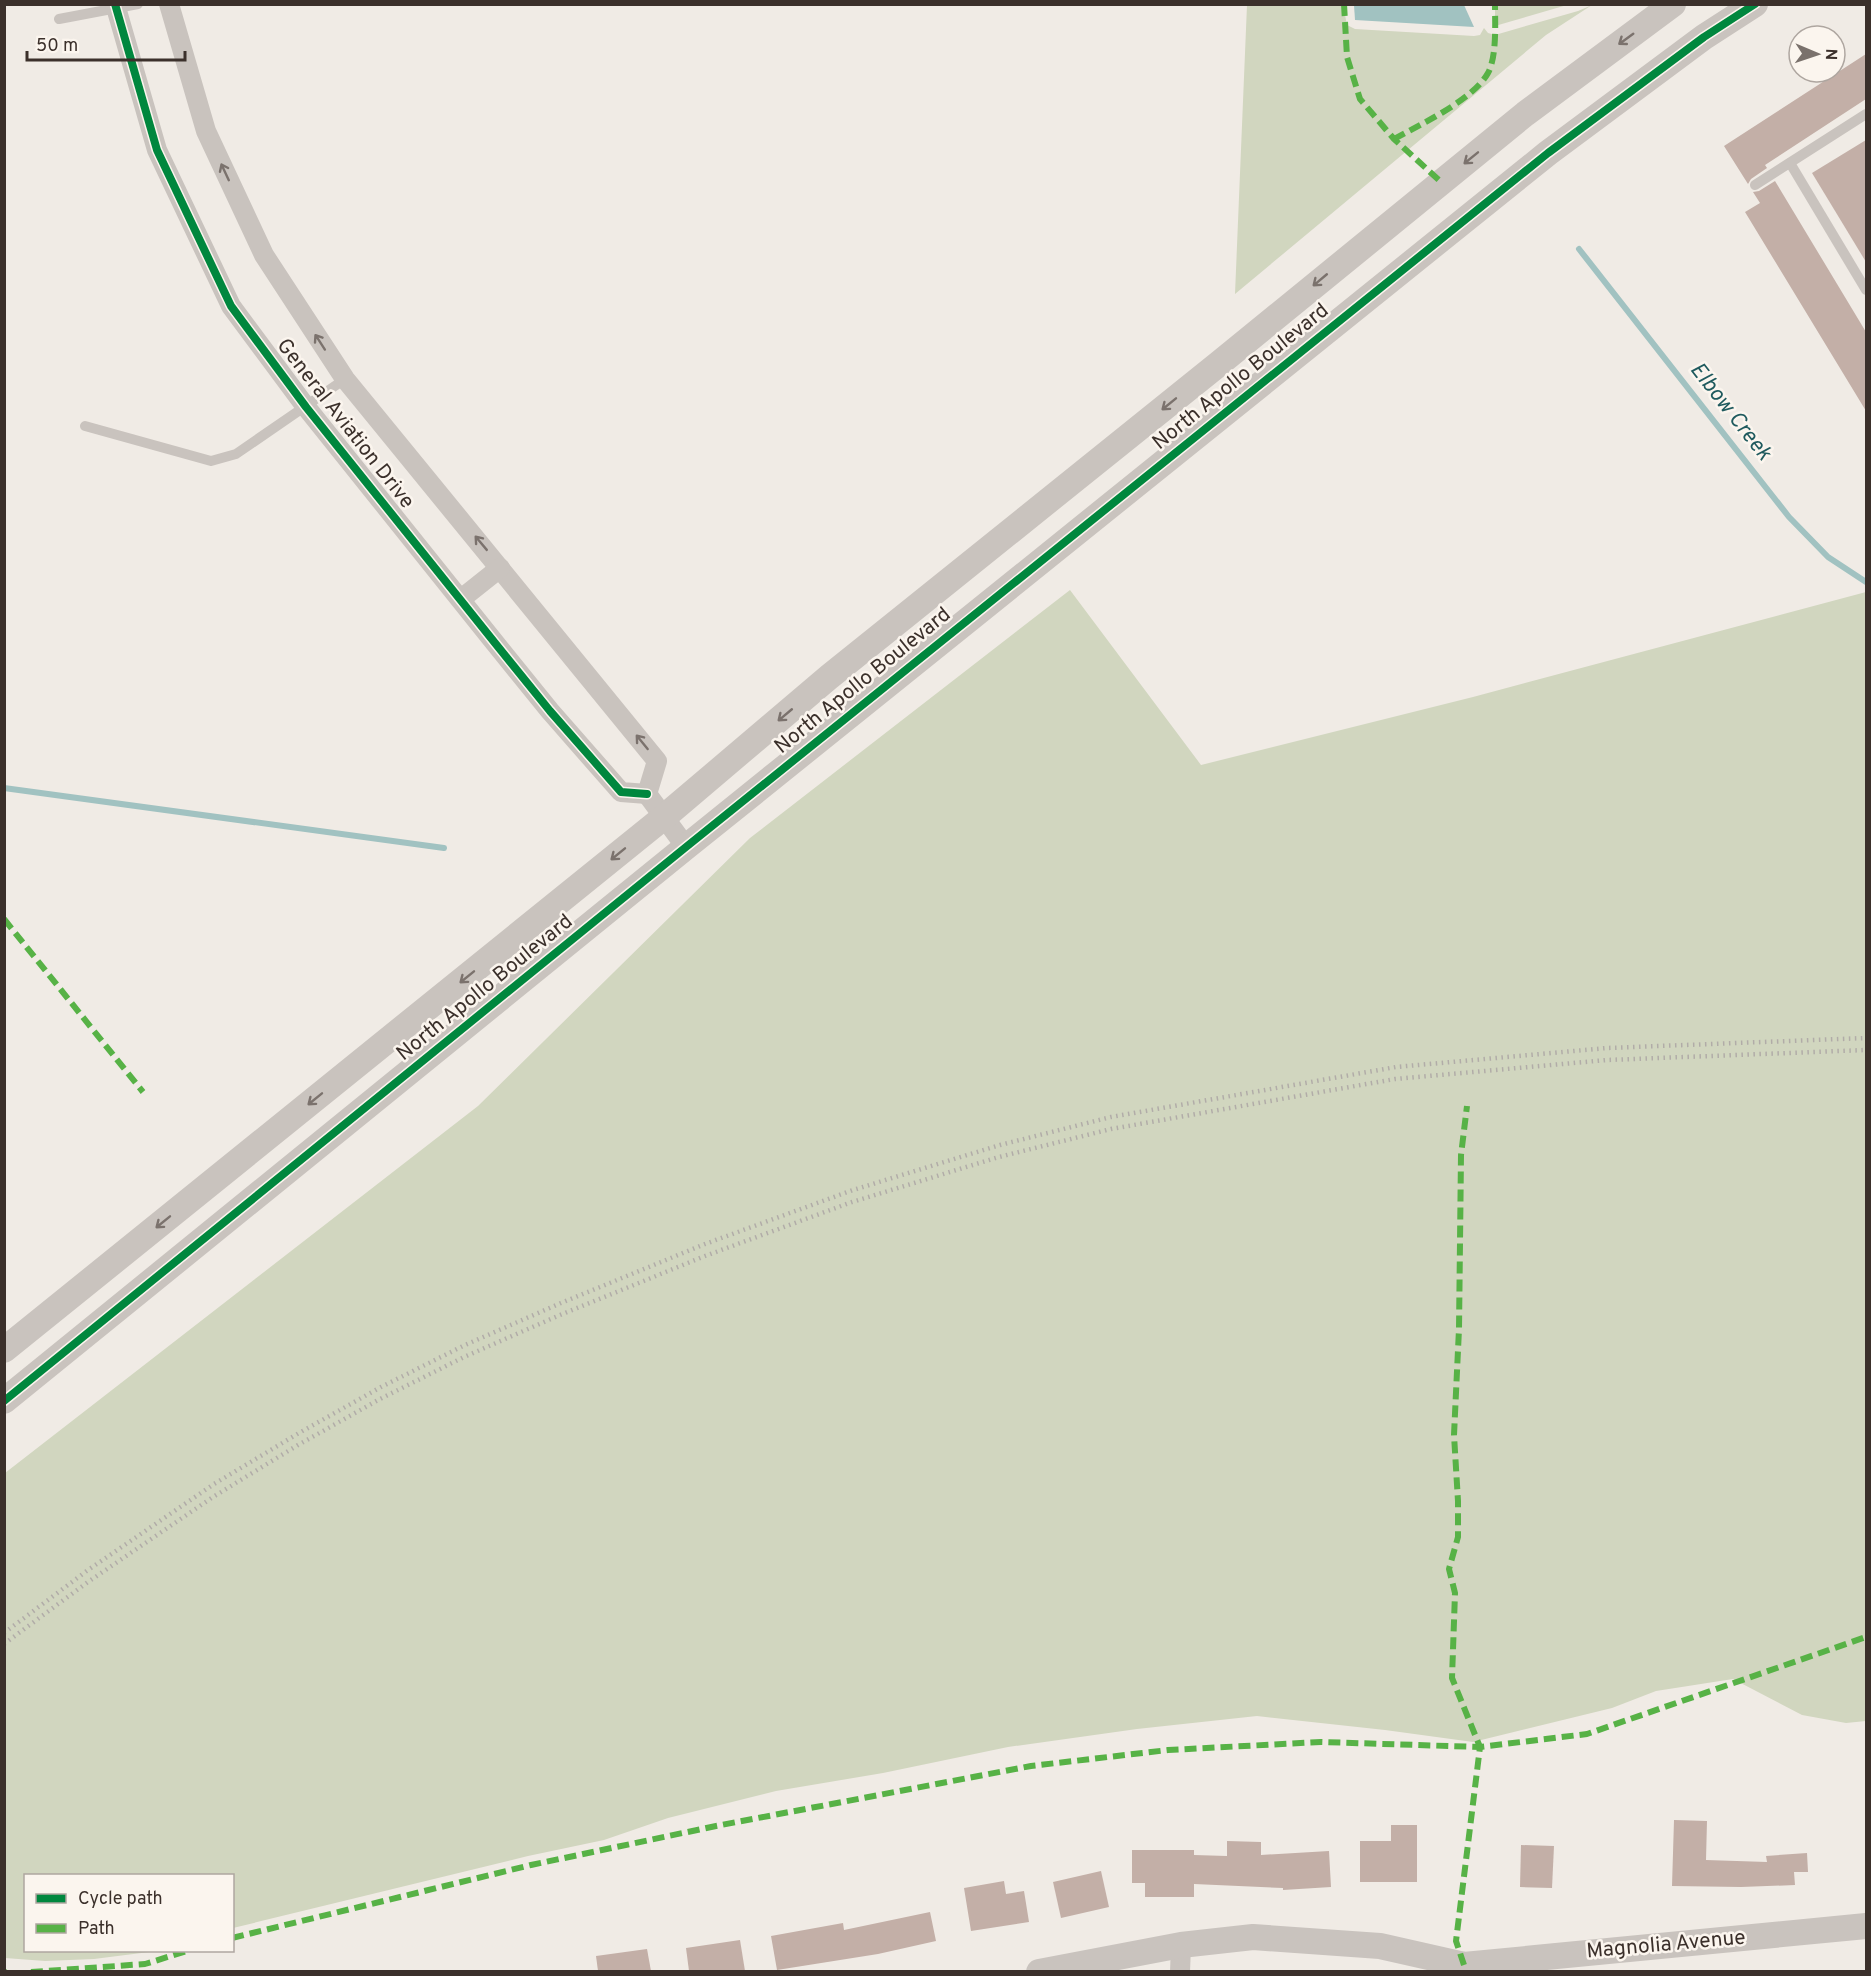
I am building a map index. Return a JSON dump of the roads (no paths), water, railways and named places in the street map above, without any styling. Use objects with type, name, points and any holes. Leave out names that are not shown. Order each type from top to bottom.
[{"type":"street","name":"General Aviation Drive","points":[[116,6],[157,150],[231,306],[306,407],[550,711],[621,792],[647,794],[657,761],[345,379],[264,255],[206,131],[169,4]]},
{"type":"street","name":"North Apollo Boulevard","points":[[4,1350],[664,817],[829,677],[1525,114],[1673,4]]},
{"type":"street","name":"North Apollo Boulevard","points":[[4,1401],[686,847],[1548,153],[1704,37],[1755,4]]},
{"type":"street","points":[[461,599],[500,568]]},
{"type":"street","points":[[647,794],[686,847]]},
{"type":"street","name":"Magnolia Avenue","points":[[1040,1971],[1181,1945],[1252,1937],[1380,1946],[1464,1968],[1866,1926]]},
{"type":"street","points":[[1180,1971],[1181,1945]]},
{"type":"lane","points":[[59,19],[116,6],[138,4]]},
{"type":"lane","points":[[1755,185],[1866,114]]},
{"type":"lane","points":[[1790,163],[1866,290]]},
{"type":"lane","points":[[85,426],[211,461],[236,454],[345,379]]},
{"type":"water","points":[[1354,5],[1464,5],[1474,27],[1355,20]]},
{"type":"waterway","name":"Elbow Creek","points":[[1579,249],[1789,517],[1828,557],[1866,582]]},
{"type":"waterway","points":[[4,788],[444,848]]},
{"type":"railway","points":[[4,1633],[88,1570],[214,1484],[381,1387],[465,1345],[561,1303],[705,1244],[853,1190],[1000,1145],[1111,1117],[1396,1067],[1607,1048],[1866,1038]]},
{"type":"railway","points":[[4,1644],[88,1582],[213,1497],[298,1445],[380,1399],[464,1357],[560,1315],[705,1256],[852,1202],[999,1157],[1111,1129],[1395,1079],[1607,1060],[1866,1050]]}]
